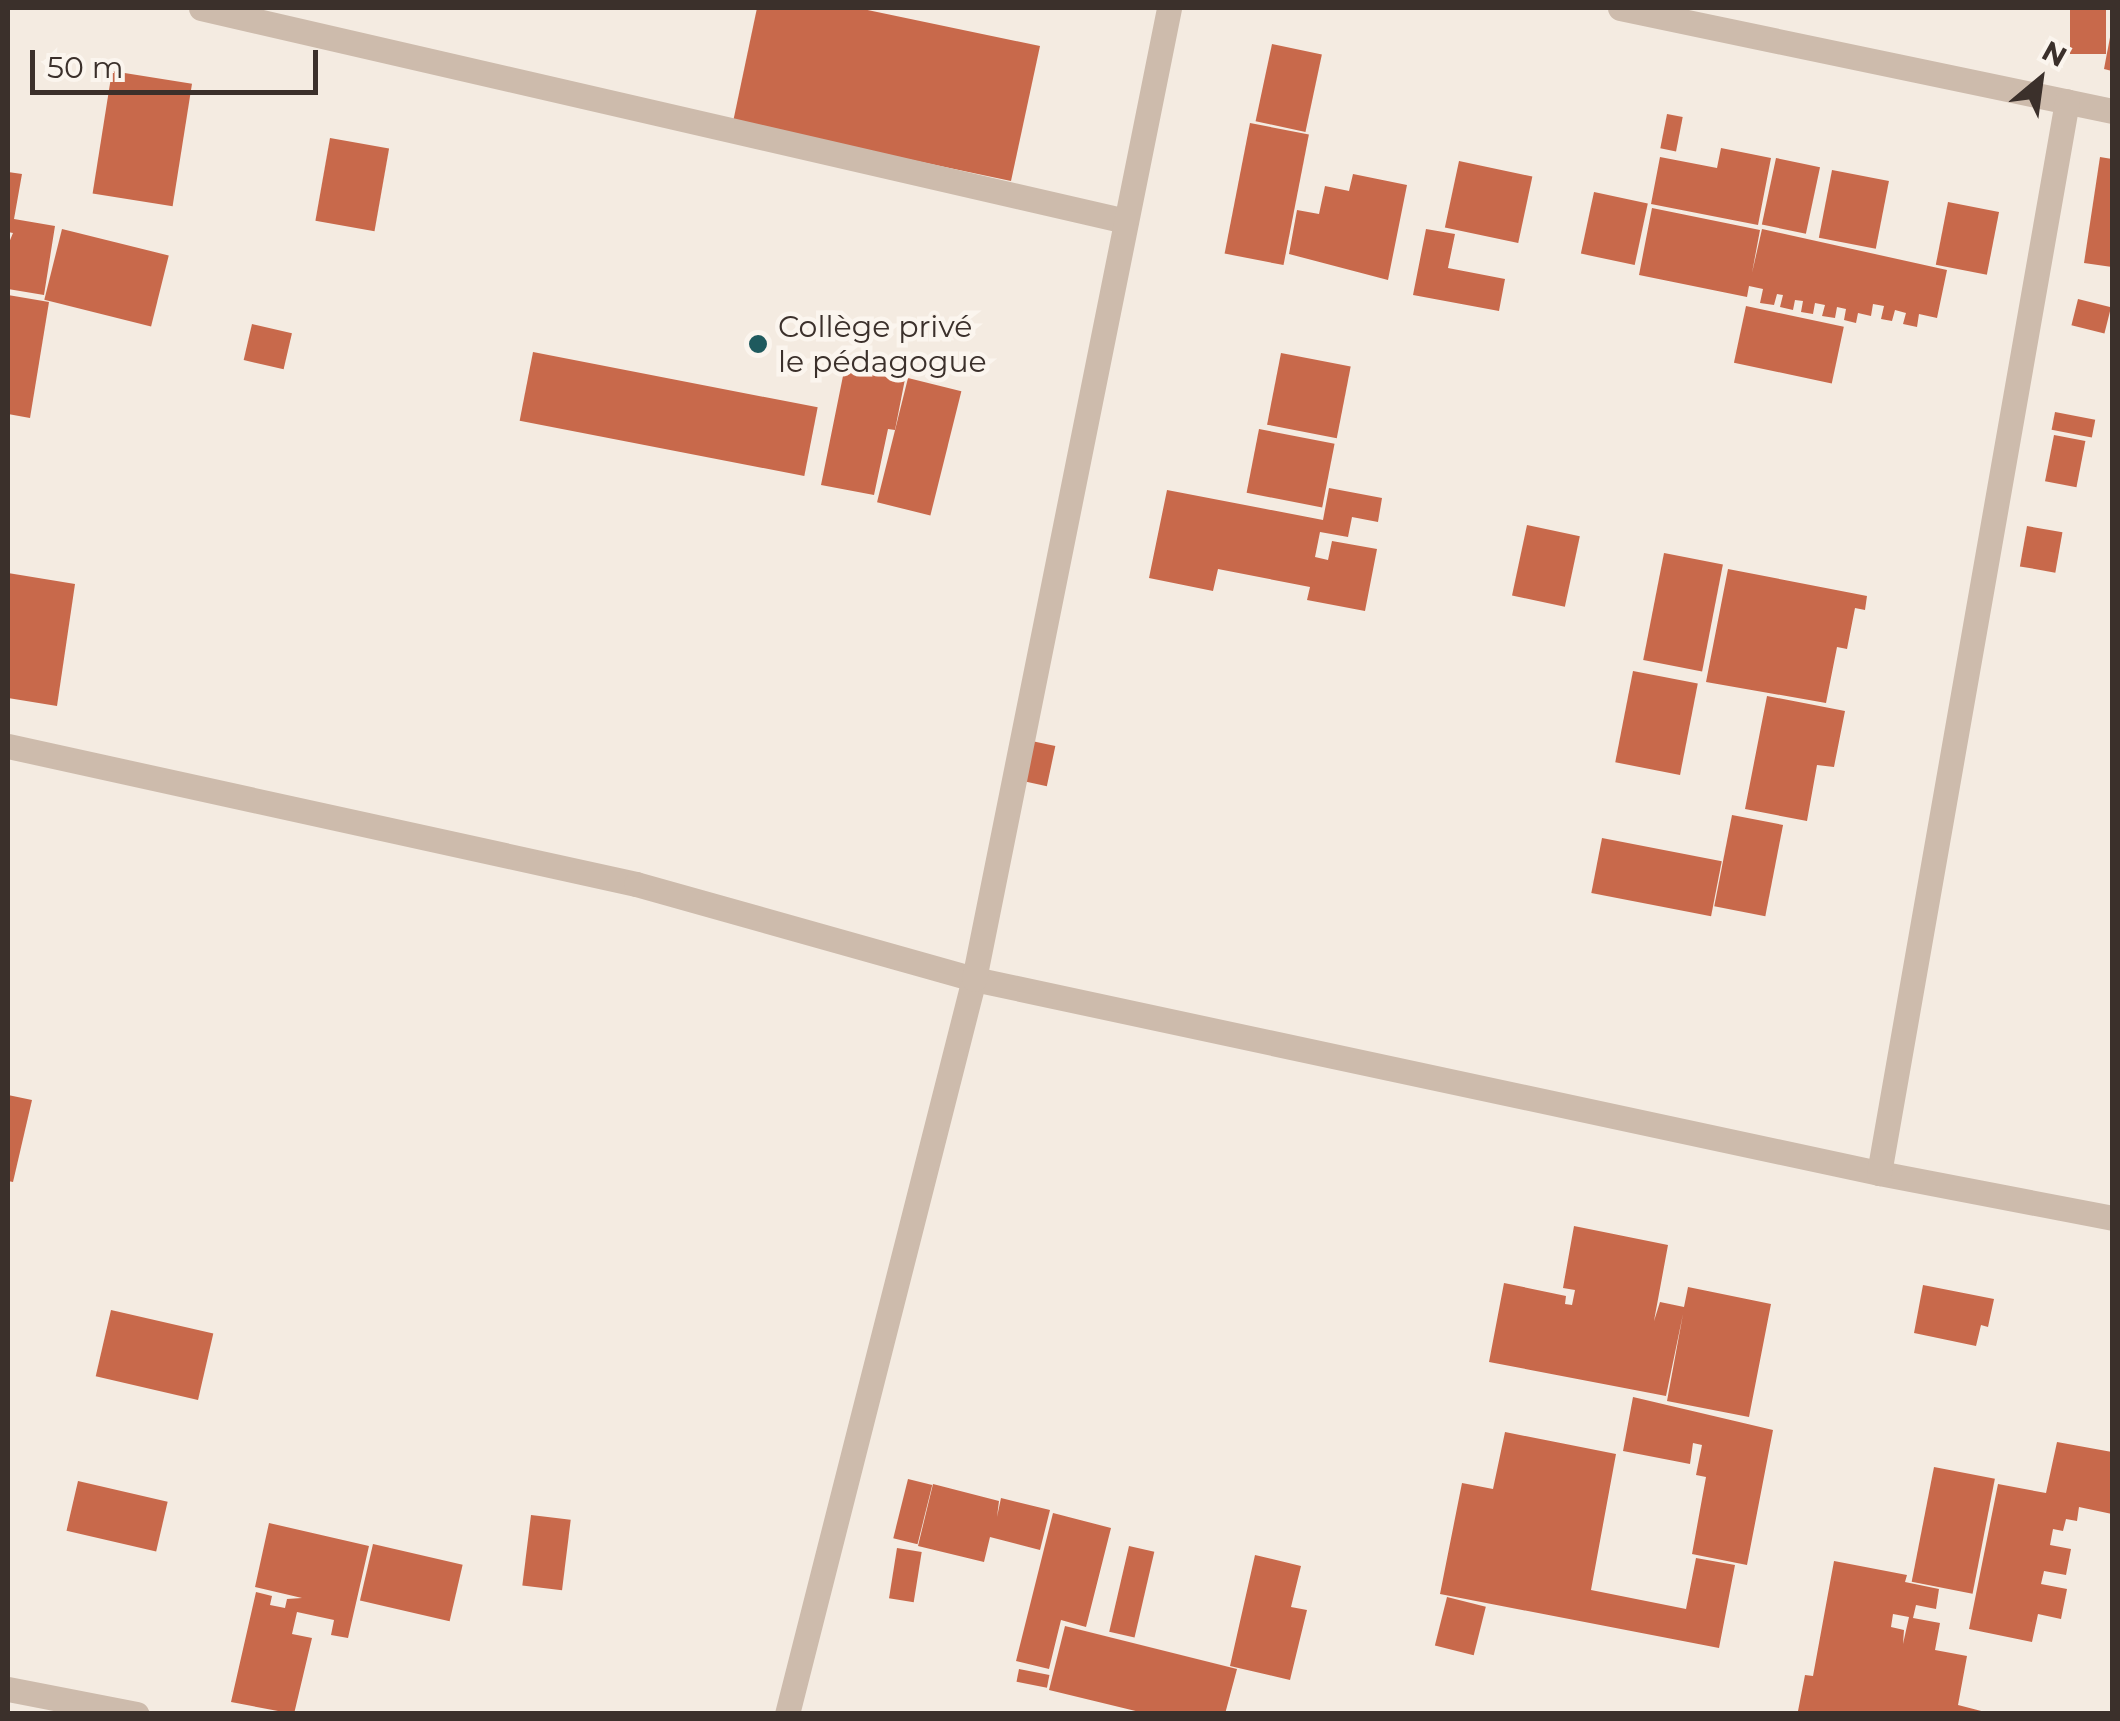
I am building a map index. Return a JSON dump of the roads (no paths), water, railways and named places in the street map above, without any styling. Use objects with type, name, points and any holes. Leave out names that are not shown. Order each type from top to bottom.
[{"type":"street","points":[[201,8],[1126,221]]},
{"type":"street","points":[[787,1714],[974,979],[1169,8]]},
{"type":"street","points":[[1620,8],[2112,110]]},
{"type":"street","points":[[1879,1173],[2067,101]]},
{"type":"street","points":[[8,746],[636,884],[974,979],[1879,1173],[2112,1218]]},
{"type":"street","points":[[8,1689],[137,1714]]},
{"type":"place","name":"Collège privé le pédagogue","points":[[758,344]]}]
